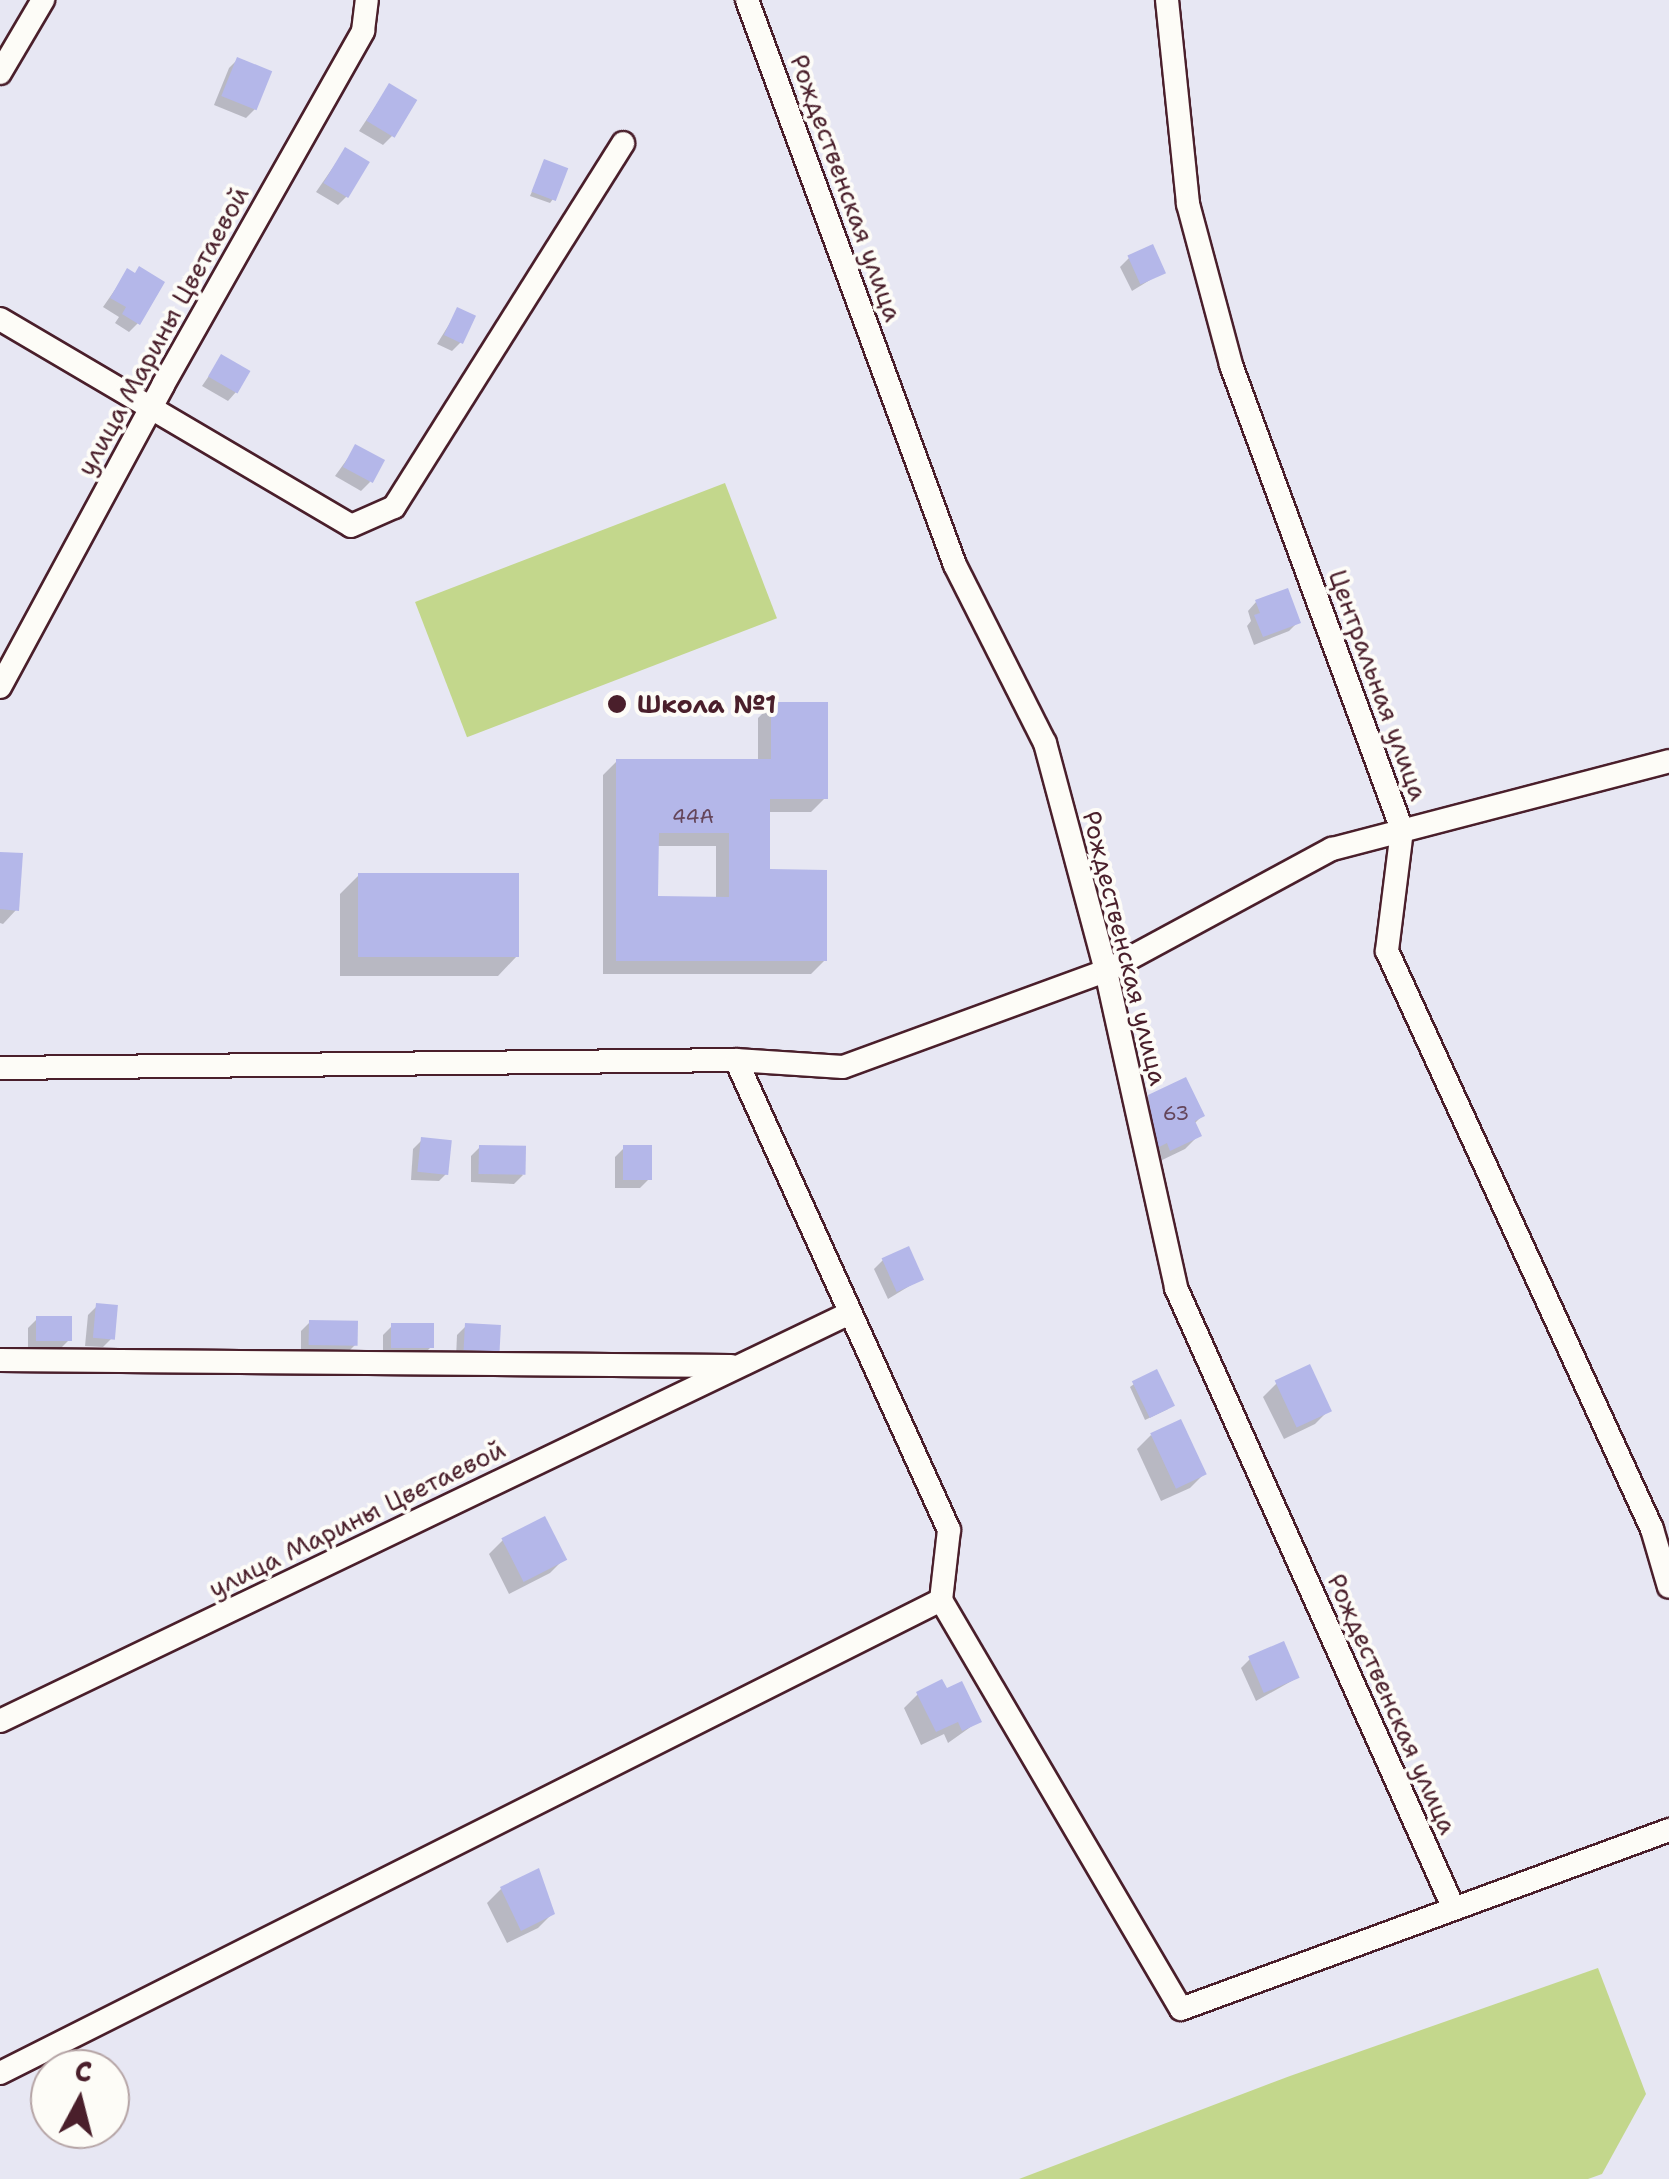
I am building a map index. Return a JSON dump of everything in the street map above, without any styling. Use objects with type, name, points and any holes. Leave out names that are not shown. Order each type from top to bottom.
[{"type":"street","points":[[0,73],[43,0]]},
{"type":"street","name":"улица Марины Цветаевой","points":[[0,687],[363,31],[367,0]]},
{"type":"street","name":"Рождественская улица","points":[[748,0],[954,565],[1044,742],[1106,971],[1176,1288],[1453,1906]]},
{"type":"street","name":"Центральная улица","points":[[1167,0],[1188,204],[1231,365],[1402,830],[1387,951],[1652,1529],[1669,1588]]},
{"type":"street","points":[[0,319],[351,526],[394,508],[623,142]]},
{"type":"street","points":[[0,1068],[736,1060],[843,1067],[1106,971],[1332,849],[1669,762]]},
{"type":"street","points":[[736,1060],[949,1530],[940,1600],[1181,2009],[1453,1906],[1669,1830]]},
{"type":"street","name":"улица Марины Цветаевой","points":[[0,1720],[850,1312]]},
{"type":"street","name":"улица Марины Цветаевой","points":[[0,1360],[738,1366]]},
{"type":"street","points":[[0,2073],[940,1600]]},
{"type":"green space","points":[[725,483],[777,618],[467,737],[415,602]]},
{"type":"green space","points":[[1598,1968],[1646,2094],[1602,2174],[1588,2179],[1019,2179],[1290,2076]]},
{"type":"building","points":[[237,57],[272,71],[256,110],[221,96]]},
{"type":"building","points":[[389,83],[417,100],[395,138],[366,121]]},
{"type":"building","points":[[345,147],[370,162],[348,198],[323,183]]},
{"type":"building","points":[[544,159],[568,168],[556,201],[531,192]]},
{"type":"building","points":[[1153,244],[1166,273],[1140,285],[1127,255]]},
{"type":"building","points":[[139,266],[165,282],[140,325],[122,314],[126,307],[110,298],[127,268],[135,273]]},
{"type":"building","points":[[457,307],[476,316],[463,344],[444,335]]},
{"type":"building","points":[[221,354],[250,371],[237,394],[208,377]]},
{"type":"building","points":[[355,444],[385,460],[373,483],[343,467]]},
{"type":"building","points":[[1288,588],[1301,623],[1263,637],[1254,615],[1260,613],[1255,600]]},
{"type":"building","points":[[771,702],[828,702],[828,799],[770,799],[770,869],[827,870],[827,961],[616,961],[616,759],[771,759]],"holes":[[[659,833],[729,833],[729,897],[658,896]]]},
{"type":"building","points":[[0,852],[23,853],[19,911],[0,909]]},
{"type":"building","points":[[358,873],[519,873],[519,957],[358,957]]},
{"type":"building","points":[[1186,1077],[1205,1116],[1195,1121],[1202,1136],[1170,1151],[1167,1143],[1155,1149],[1143,1124],[1152,1119],[1148,1095]]},
{"type":"building","points":[[421,1137],[452,1140],[448,1175],[417,1172]]},
{"type":"building","points":[[479,1145],[526,1146],[525,1175],[478,1174]]},
{"type":"building","points":[[623,1145],[652,1145],[652,1180],[623,1180]]},
{"type":"building","points":[[909,1246],[924,1280],[897,1292],[882,1258]]},
{"type":"building","points":[[96,1303],[118,1305],[115,1340],[93,1338]]},
{"type":"building","points":[[36,1316],[72,1316],[72,1341],[36,1341]]},
{"type":"building","points":[[309,1320],[358,1321],[358,1346],[309,1345]]},
{"type":"building","points":[[391,1323],[434,1323],[434,1348],[391,1348]]},
{"type":"building","points":[[465,1323],[501,1325],[500,1352],[464,1350]]},
{"type":"building","points":[[1310,1364],[1332,1411],[1297,1428],[1275,1380]]},
{"type":"building","points":[[1157,1369],[1175,1406],[1150,1418],[1132,1381]]},
{"type":"building","points":[[1181,1419],[1207,1474],[1176,1489],[1150,1433]]},
{"type":"building","points":[[545,1516],[567,1560],[524,1582],[501,1538]]},
{"type":"building","points":[[1284,1641],[1300,1678],[1264,1693],[1248,1656]]},
{"type":"building","points":[[942,1679],[947,1688],[962,1681],[982,1722],[962,1731],[958,1722],[936,1732],[916,1692]]},
{"type":"building","points":[[539,1868],[555,1914],[521,1931],[500,1887]]},
{"type":"place","name":"Школа №1","points":[[617,704]]}]
